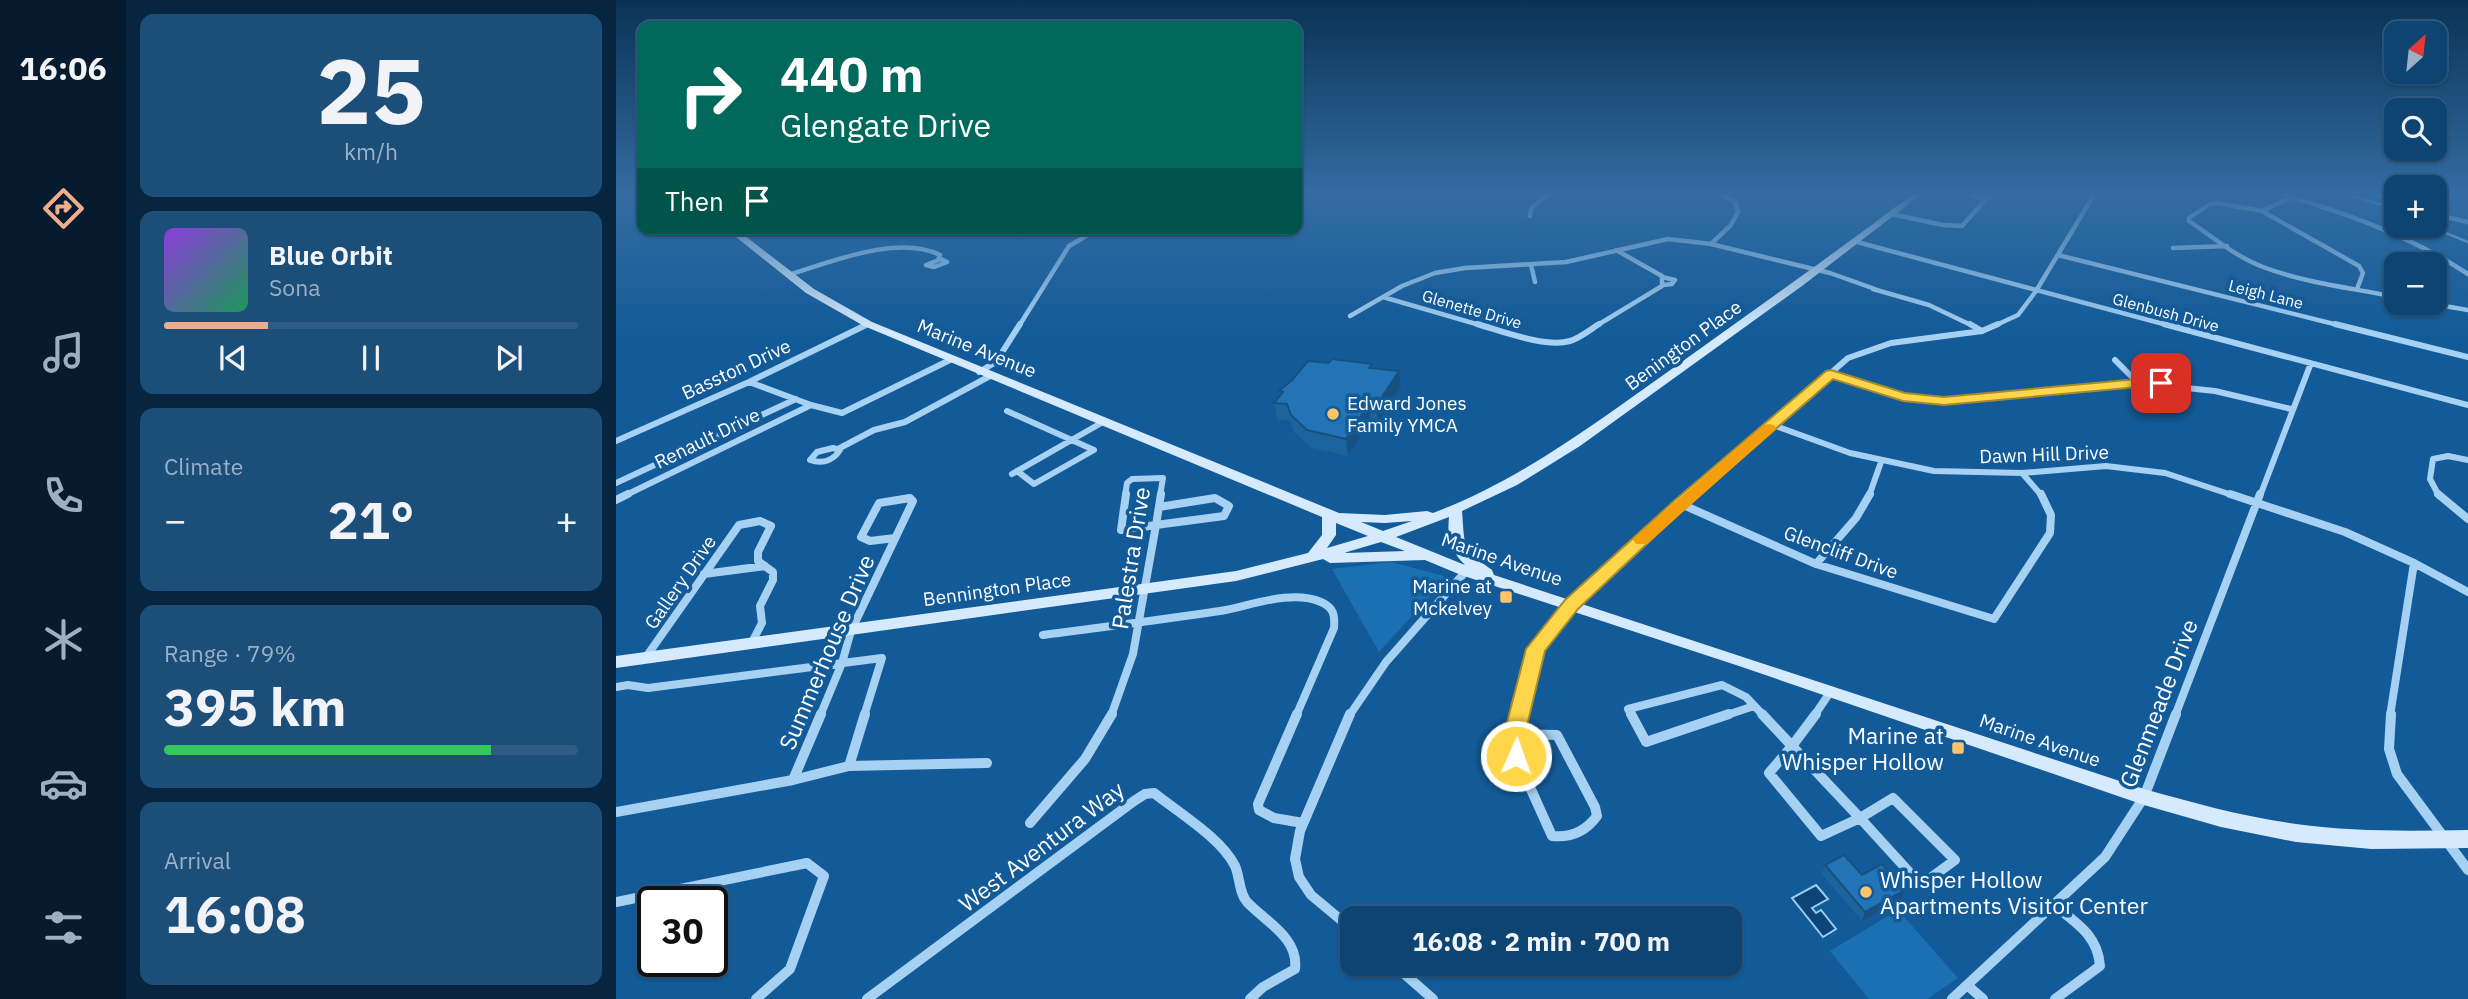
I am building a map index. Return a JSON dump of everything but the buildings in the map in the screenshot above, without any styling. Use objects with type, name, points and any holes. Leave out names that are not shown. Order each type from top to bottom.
[{"type":"main road","name":"Marine Avenue","points":[[743,240],[810,291],[868,324],[1466,571],[2144,797],[2221,819],[2296,833],[2371,840],[2468,839]]},
{"type":"main road","name":"Benington Place","points":[[1380,537],[1449,511],[1512,482],[1565,450],[1819,272],[1860,240]]},
{"type":"main road","points":[[1311,558],[1329,535],[1329,516],[1385,519],[1449,511],[1457,520],[1455,538],[1465,557],[1495,580]]},
{"type":"main road","name":"Bennington Place","points":[[616,662],[1236,576],[1311,558],[1380,537]]},
{"type":"main road","points":[[1311,558],[1427,556]]},
{"type":"street","points":[[838,449],[874,430],[905,422],[984,374],[996,362],[1069,246],[1080,240]]},
{"type":"street","points":[[1350,316],[1402,285],[1435,273],[1581,260],[1665,240]]},
{"type":"street","points":[[1673,240],[1711,244],[1819,272],[1844,282],[1936,308],[1982,331]]},
{"type":"street","points":[[1711,244],[1716,240]]},
{"type":"street","points":[[1514,734],[1557,735],[1595,807],[1597,816],[1589,827],[1561,837],[1552,836],[1516,756],[1514,734],[1536,649],[1571,604],[1848,358],[1870,349],[1982,331],[2018,315],[2067,240]]},
{"type":"street","points":[[2219,240],[2261,266],[2384,295]]},
{"type":"street","points":[[2312,240],[2359,266],[2363,273],[2357,289]]},
{"type":"street","points":[[2407,240],[2468,274]]},
{"type":"street","name":"Glenbush Drive","points":[[1857,242],[2468,405]]},
{"type":"street","points":[[2173,248],[2228,246]]},
{"type":"street","points":[[788,275],[864,253],[898,248],[932,250],[940,255],[938,260]]},
{"type":"street","points":[[1616,250],[1662,276],[1675,280],[1672,284],[1663,285],[1662,276]]},
{"type":"street","name":"Leigh Lane","points":[[2058,255],[2468,356]]},
{"type":"street","points":[[1531,265],[1535,282]]},
{"type":"street","name":"Glenette Drive","points":[[1383,297],[1530,339],[1555,342],[1580,336],[1663,285]]},
{"type":"street","points":[[2447,306],[2468,310]]},
{"type":"street","name":"Basston Drive","points":[[616,440],[749,382],[868,324]]},
{"type":"street","points":[[749,382],[811,405],[842,413],[950,360]]},
{"type":"street","points":[[2115,360],[2138,383]]},
{"type":"street","name":"Glenmeade Drive","points":[[1952,999],[2105,857],[2144,797],[2291,409],[2311,363]]},
{"type":"street","points":[[1831,374],[1903,397],[1944,401],[2138,383],[2217,389],[2291,409]]},
{"type":"street","name":"Renault Drive","points":[[616,483],[796,400]]},
{"type":"street","name":"Renault Drive","points":[[618,498],[811,405]]},
{"type":"street","points":[[1007,411],[1073,439],[1094,450],[1034,484],[1014,473],[1073,439],[1104,422]]},
{"type":"street","name":"Dawn Hill Drive","points":[[1773,425],[1881,462],[1934,471],[2022,473],[2079,466],[2128,467],[2165,473],[2345,532],[2414,563],[2468,593]]},
{"type":"street","points":[[2468,460],[2448,456],[2433,459],[2430,483],[2439,498],[2468,519]]},
{"type":"street","points":[[1816,564],[1863,510],[1874,489],[1881,462]]},
{"type":"street","name":"Glencliff Drive","points":[[1681,504],[1816,564],[1994,619],[2050,533],[2053,520],[2043,496],[2022,473]]},
{"type":"street","name":"Palestra Drive","points":[[1031,823],[1093,748],[1118,700],[1143,620],[1163,478],[1132,479],[1127,483],[1121,530],[1156,526]]},
{"type":"street","name":"Summerhouse Drive","points":[[793,780],[842,663],[851,631],[913,501],[910,498],[879,503],[861,537],[870,541],[895,538]]},
{"type":"street","points":[[1156,526],[1224,516],[1229,506],[1215,498],[1159,507]]},
{"type":"street","name":"Gallery Drive","points":[[646,658],[739,525],[753,520],[771,526],[758,552],[758,561],[765,566]]},
{"type":"street","points":[[2414,563],[2389,725],[2389,749],[2397,774],[2468,870]]},
{"type":"street","points":[[704,575],[765,566],[773,572],[773,580],[760,606],[762,623],[751,644]]},
{"type":"street","points":[[1340,918],[1309,891],[1299,878],[1295,854],[1303,823],[1361,695],[1466,571]]},
{"type":"street","points":[[1043,635],[1221,611],[1290,598],[1312,598],[1331,608],[1335,617],[1334,628],[1258,804],[1259,810],[1265,815],[1303,823]]},
{"type":"street","points":[[616,687],[628,685],[648,688],[882,658],[849,766]]},
{"type":"street","points":[[1754,706],[1646,742],[1629,709],[1723,685],[1746,697],[1791,747],[1860,818],[1921,885],[1955,860],[1892,798],[1860,818],[1821,836],[1769,773],[1791,747],[1831,691]]},
{"type":"street","name":"Summerhouse Drive","points":[[616,812],[793,780],[849,766],[987,763]]},
{"type":"street","name":"West Aventura Way","points":[[867,999],[1145,794],[1154,793],[1216,842],[1235,865],[1244,899],[1288,940],[1297,955],[1295,969],[1263,987],[1250,999]]},
{"type":"street","points":[[616,902],[807,863],[824,876],[790,969],[756,999]]},
{"type":"street","points":[[2055,906],[2093,938],[2100,952],[2100,966],[2055,999]]},
{"type":"street","points":[[1407,976],[1433,999]]},
{"type":"street","points":[[1967,985],[1983,999]]},
{"type":"shaded area","points":[[1391,562],[1448,577],[1379,652],[1332,569]]},
{"type":"shaded area","points":[[1816,885],[1828,899],[1812,908],[1816,913],[1821,910],[1836,929],[1823,937],[1792,898]]},
{"type":"shaded area","points":[[1898,910],[1958,978],[1927,999],[1869,999],[1830,951]]},
{"type":"waterway","points":[[2462,240],[2468,242]]},
{"type":"slow traffic","points":[[1642,540],[1769,428]]},
{"type":"place","name":"Edward Jones Family YMCA","points":[[1333,414]]},
{"type":"place","name":"Marine at Mckelvey","points":[[1506,597]]},
{"type":"place","name":"Marine at Whisper Hollow","points":[[1958,748]]},
{"type":"place","name":"Whisper Hollow Apartments Visitor Center","points":[[1866,892]]},
{"type":"route","points":[[1516,756],[1514,734],[1536,649],[1571,604],[1831,374],[1903,397],[1944,401],[2161,383]]}]
